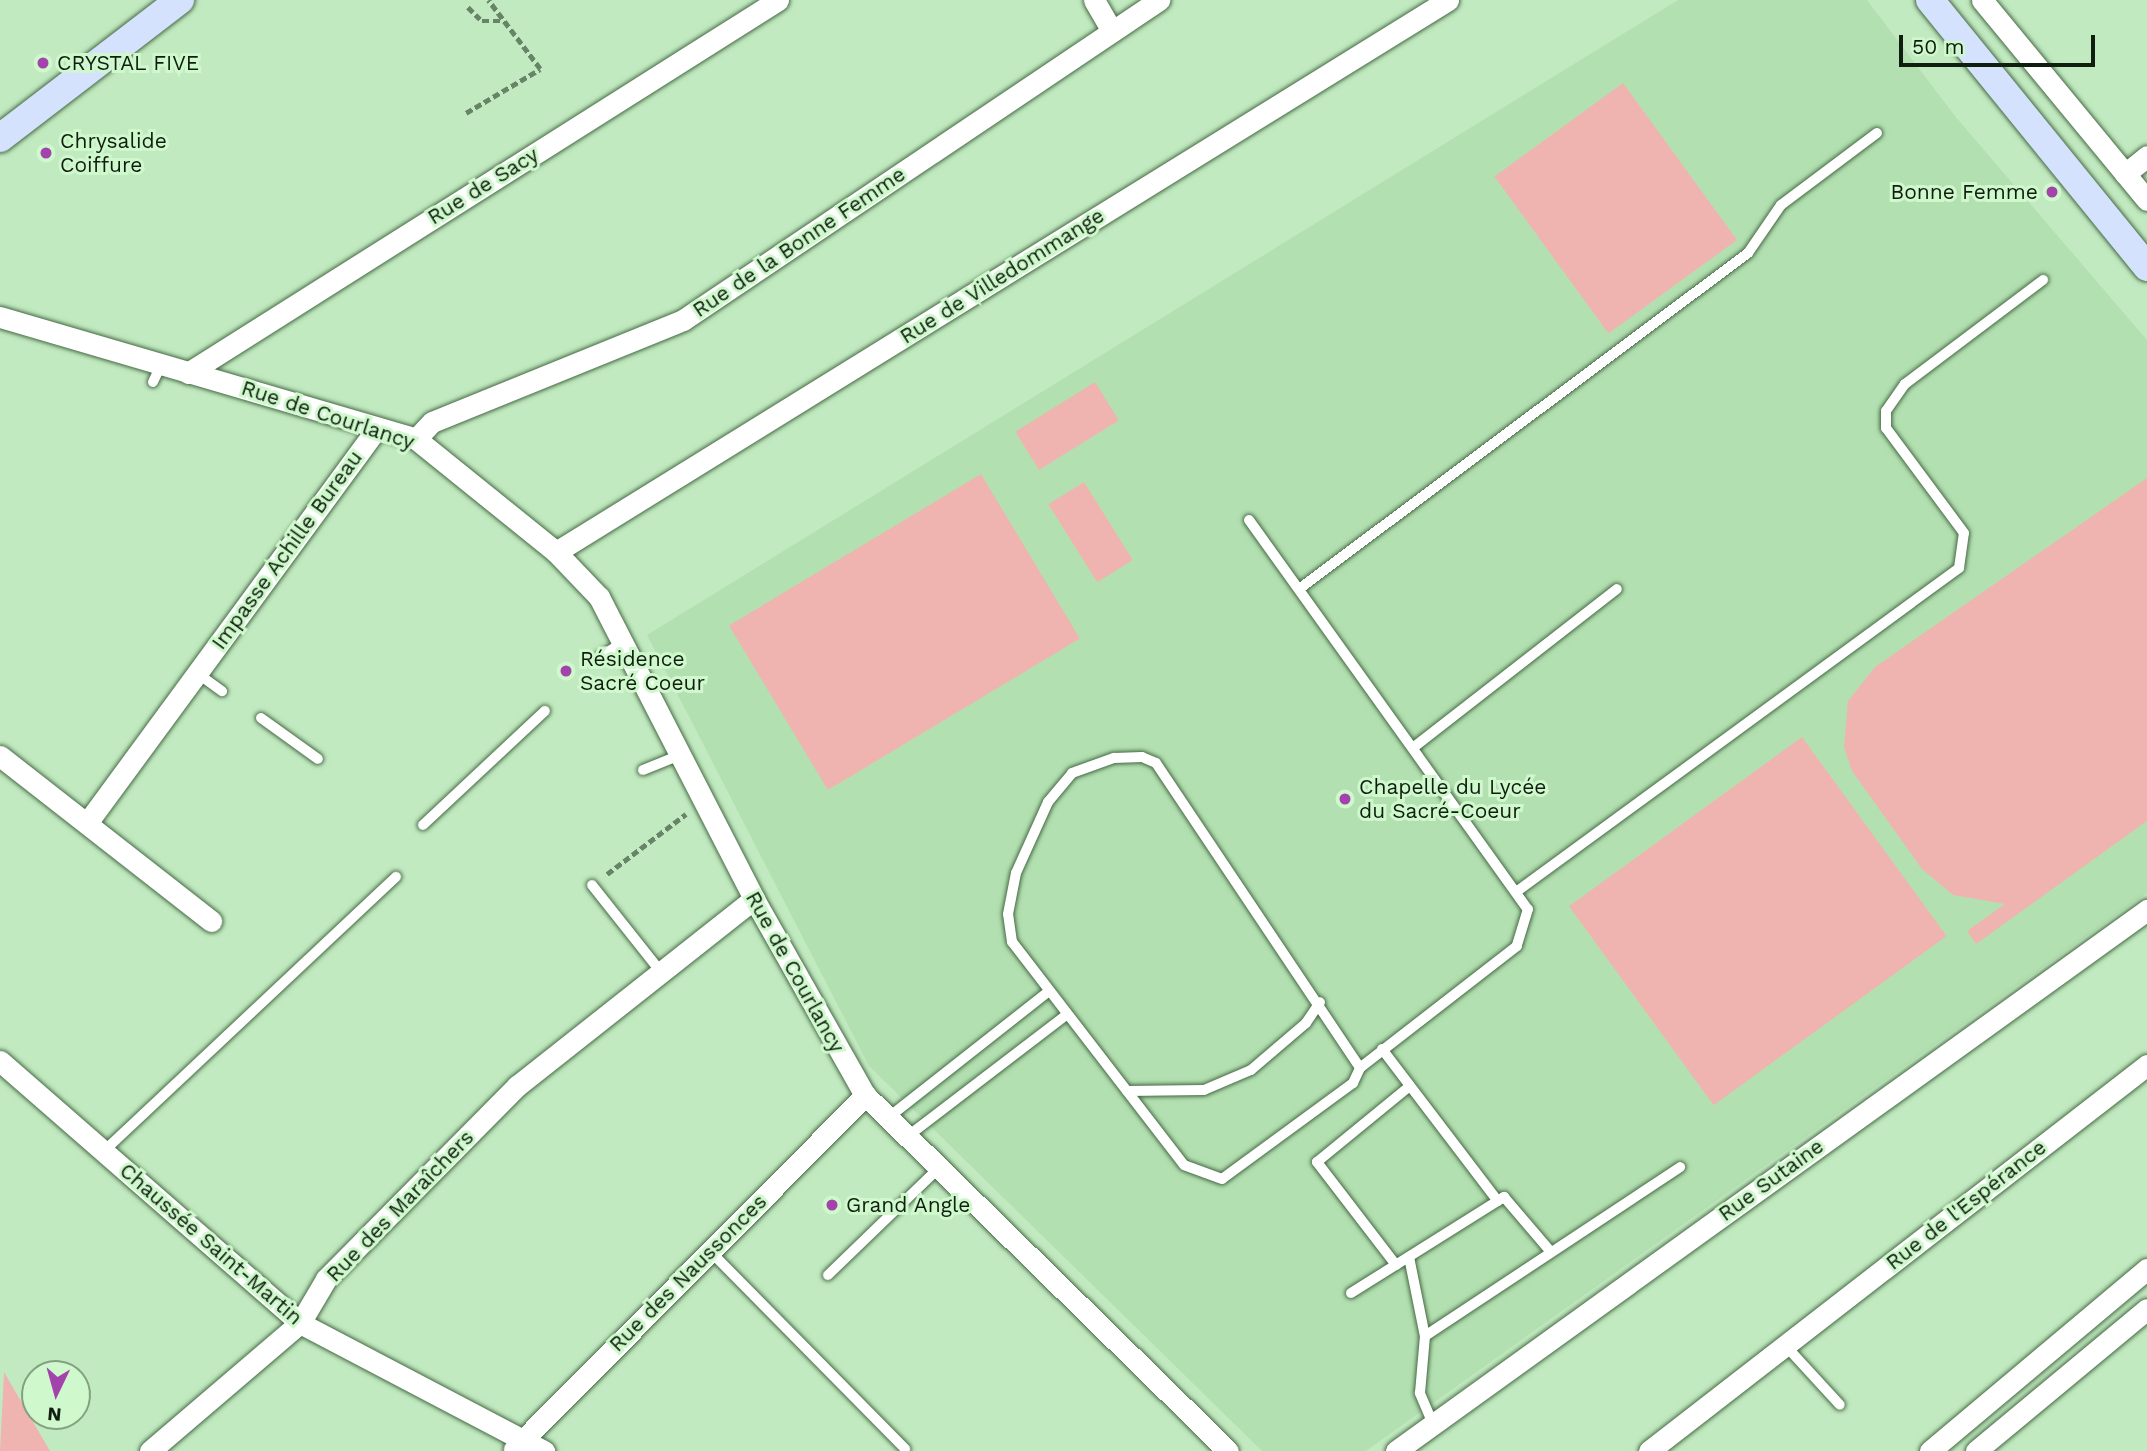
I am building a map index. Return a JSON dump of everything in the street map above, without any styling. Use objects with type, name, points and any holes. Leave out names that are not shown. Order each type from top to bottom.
[{"type":"street","points":[[0,138],[180,0]]},
{"type":"street","name":"Rue de Sacy","points":[[188,373],[778,0]]},
{"type":"street","points":[[1094,0],[1112,31]]},
{"type":"street","name":"Rue de la Bonne Femme","points":[[416,439],[432,422],[683,320],[1159,0]]},
{"type":"street","name":"Rue de Villedommange","points":[[556,552],[1448,0]]},
{"type":"street","points":[[1930,0],[2147,267]]},
{"type":"street","points":[[1982,0],[2147,200]]},
{"type":"street","points":[[2125,174],[2147,156]]},
{"type":"street","name":"Rue de Courlancy","points":[[0,317],[157,373],[188,373],[416,439],[556,552],[599,597],[754,899],[865,1095],[1228,1451]]},
{"type":"street","name":"Impasse Achille Bureau","points":[[87,823],[377,428]]},
{"type":"street","points":[[0,755],[211,921]]},
{"type":"street","name":"Rue des Maraîchers","points":[[150,1451],[300,1323],[326,1279],[517,1086],[754,899]]},
{"type":"street","name":"Rue Sutaine","points":[[1396,1451],[2147,910]]},
{"type":"street","name":"Chaussée Saint-Martin","points":[[0,1061],[300,1323],[516,1445],[544,1451]]},
{"type":"street","name":"Rue de l'Espérance","points":[[1648,1451],[2147,1065]]},
{"type":"street","name":"Rue des Naussonces","points":[[516,1445],[865,1095]]},
{"type":"street","points":[[1930,1451],[2147,1269]]},
{"type":"street","points":[[1976,1451],[2147,1309]]},
{"type":"lane","points":[[1299,589],[1748,253],[1781,205],[1877,132]]},
{"type":"lane","points":[[1516,892],[1959,568],[1964,533],[1886,428],[1886,411],[1905,384],[2043,280]]},
{"type":"lane","points":[[1249,520],[1528,909],[1517,946],[1382,1049],[1360,1068],[1353,1083],[1222,1179],[1184,1165],[1012,942],[1008,914],[1030,833],[1072,773],[1114,758],[1142,757],[1156,763],[1320,1002],[1360,1068]]},
{"type":"lane","points":[[1414,747],[1617,589]]},
{"type":"lane","points":[[597,658],[622,643]]},
{"type":"lane","points":[[197,673],[222,691]]},
{"type":"lane","points":[[423,825],[545,711]]},
{"type":"lane","points":[[261,718],[318,759]]},
{"type":"lane","points":[[643,770],[680,755]]},
{"type":"lane","name":"Chaussée Saint-Martin","points":[[103,1152],[396,877]]},
{"type":"lane","points":[[592,886],[661,972]]},
{"type":"lane","points":[[889,1117],[1049,991]]},
{"type":"lane","points":[[1126,1091],[1204,1090],[1251,1070],[1306,1023],[1320,1002]]},
{"type":"lane","points":[[908,1136],[1066,1015]]},
{"type":"lane","points":[[1382,1049],[1497,1201]]},
{"type":"lane","points":[[1396,1265],[1317,1162],[1410,1086]]},
{"type":"lane","points":[[828,1275],[940,1167]]},
{"type":"lane","points":[[1425,1336],[1680,1167]]},
{"type":"lane","points":[[1351,1293],[1504,1197],[1551,1252]]},
{"type":"lane","points":[[710,1251],[905,1449]]},
{"type":"lane","points":[[1409,1257],[1425,1336],[1420,1393],[1433,1424]]},
{"type":"lane","points":[[1785,1345],[1840,1405]]},
{"type":"path","points":[[466,113],[540,69],[488,0]]},
{"type":"path","points":[[468,7],[482,21],[504,21]]},
{"type":"path","points":[[592,886],[704,802]]},
{"type":"shaded area","points":[[1678,0],[1867,0],[1955,116],[2147,340],[2147,893],[1366,1451],[1262,1451],[869,1066],[647,635]]},
{"type":"shaded area","points":[[1623,83],[1737,240],[1608,333],[1494,176]]},
{"type":"shaded area","points":[[1095,382],[1119,420],[1039,470],[1015,432]]},
{"type":"shaded area","points":[[981,474],[1080,639],[828,790],[729,625]]},
{"type":"shaded area","points":[[2147,478],[2147,821],[1976,944],[1967,931],[2005,904],[1953,895],[1922,869],[1852,771],[1844,747],[1848,701],[1875,667]]},
{"type":"shaded area","points":[[1084,482],[1133,560],[1097,582],[1048,504]]},
{"type":"shaded area","points":[[1802,737],[1947,936],[1714,1105],[1569,906]]},
{"type":"shaded area","points":[[4,1372],[21,1401],[21,1430],[38,1430],[50,1451],[0,1451]]},
{"type":"place","name":"CRYSTAL FIVE","points":[[43,63]]},
{"type":"place","name":"Chrysalide Coiffure","points":[[46,153]]},
{"type":"place","name":"Bonne Femme","points":[[2052,192]]},
{"type":"place","name":"Résidence Sacré Coeur","points":[[566,671]]},
{"type":"place","name":"Chapelle du Lycée du Sacré-Coeur","points":[[1345,799]]},
{"type":"place","name":"Grand Angle","points":[[832,1205]]}]
